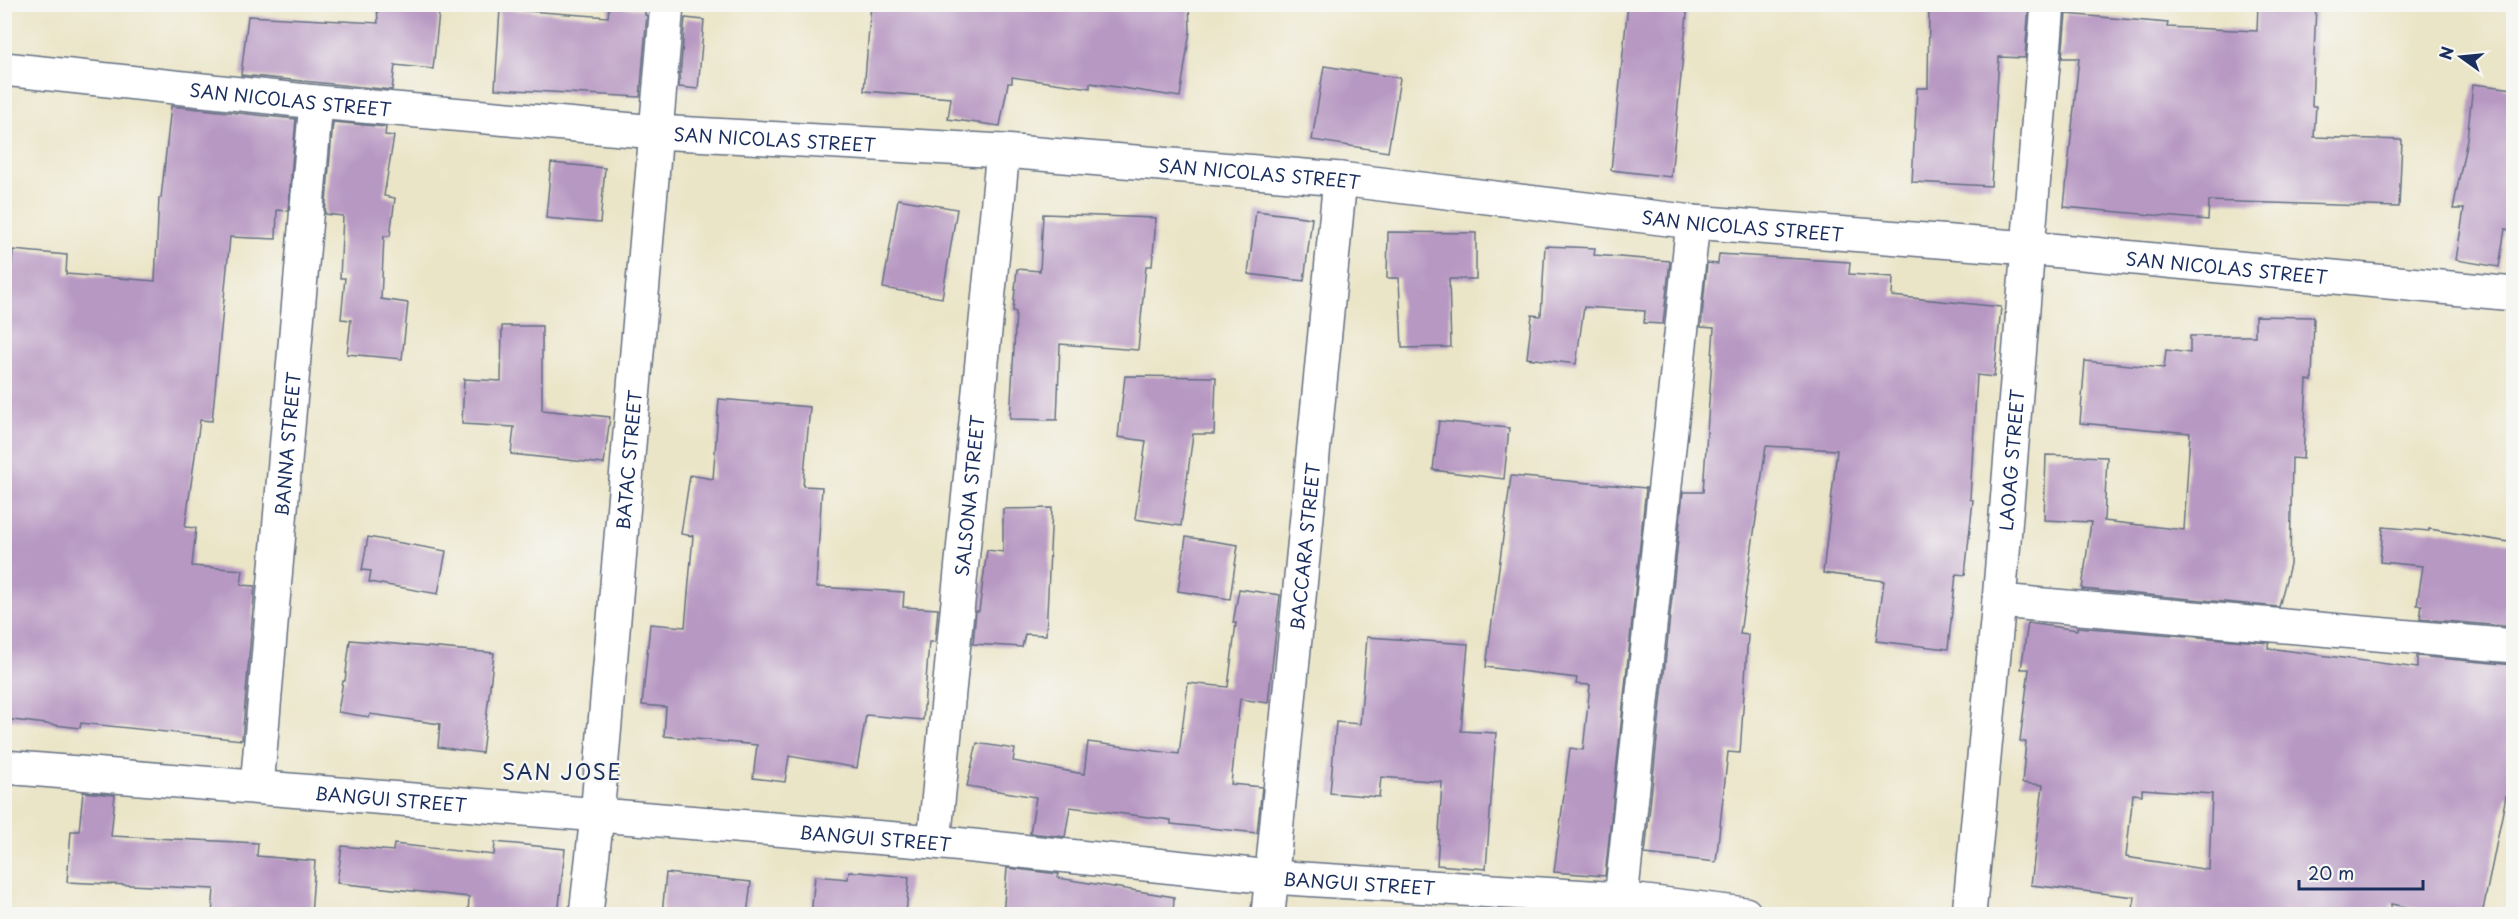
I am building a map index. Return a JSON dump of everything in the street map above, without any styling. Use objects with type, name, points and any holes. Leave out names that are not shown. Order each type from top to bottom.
[{"type":"street","name":"BATAC STREET","points":[[586,915],[597,816],[667,4]]},
{"type":"street","name":"LAOAG STREET","points":[[1969,915],[1999,601],[2048,4]]},
{"type":"street","name":"SAN NICOLAS STREET","points":[[4,69],[315,102],[656,132],[1003,151],[1340,179],[1693,222],[2029,248],[2514,294]]},
{"type":"street","name":"BANNA STREET","points":[[258,787],[315,102]]},
{"type":"street","name":"SALSONA STREET","points":[[934,842],[1003,151]]},
{"type":"street","name":"BACCARA STREET","points":[[1268,915],[1340,179]]},
{"type":"street","points":[[1621,899],[1693,222]]},
{"type":"street","points":[[1999,601],[2514,646]]},
{"type":"street","name":"BANGUI STREET","points":[[4,767],[934,842],[1271,877],[1621,899],[1745,915]]},
{"type":"building","points":[[377,4],[440,4],[433,69],[395,65],[392,90],[241,75],[248,16],[378,23]]},
{"type":"building","points":[[871,4],[1189,4],[1190,31],[1180,97],[1090,83],[1090,88],[1012,77],[1012,83],[1008,83],[1000,126],[948,119],[951,98],[864,91]]},
{"type":"building","points":[[1628,4],[1688,4],[1671,177],[1611,170]]},
{"type":"building","points":[[1929,4],[2029,4],[2025,58],[1999,57],[1991,186],[1912,182],[1917,88],[1928,88]]},
{"type":"building","points":[[2258,4],[2316,4],[2312,106],[2316,106],[2314,137],[2402,140],[2399,207],[2209,201],[2208,220],[2064,207],[2079,58],[2062,58],[2066,14],[2168,23],[2167,27],[2257,31]]},
{"type":"building","points":[[609,7],[645,9],[645,15],[647,15],[640,97],[495,89],[500,9],[608,17]]},
{"type":"building","points":[[685,18],[704,20],[698,89],[679,87]]},
{"type":"building","points":[[1324,66],[1400,78],[1388,152],[1312,140]]},
{"type":"building","points":[[2473,84],[2514,89],[2514,231],[2505,229],[2499,267],[2456,260],[2464,209],[2453,209],[2467,139]]},
{"type":"building","points":[[171,106],[296,119],[288,211],[277,210],[276,239],[230,237],[212,421],[200,420],[185,527],[196,528],[192,566],[243,570],[241,585],[255,586],[242,740],[81,723],[80,728],[4,719],[4,347],[13,250],[67,255],[66,274],[155,281],[159,198],[161,198]]},
{"type":"building","points":[[333,122],[386,127],[385,135],[394,136],[384,196],[395,198],[390,236],[384,236],[381,299],[408,303],[402,359],[347,354],[351,320],[341,319],[345,278],[340,278],[343,216],[325,214]]},
{"type":"building","points":[[551,163],[605,168],[600,223],[546,218]]},
{"type":"building","points":[[898,199],[957,209],[942,298],[883,288]]},
{"type":"building","points":[[1256,211],[1312,218],[1304,281],[1248,274]]},
{"type":"building","points":[[1043,214],[1156,218],[1152,266],[1146,266],[1138,350],[1060,344],[1057,420],[1010,419],[1016,312],[1013,311],[1017,269],[1040,271]]},
{"type":"building","points":[[1388,232],[1476,233],[1476,279],[1449,279],[1451,347],[1402,348],[1399,278],[1387,278]]},
{"type":"building","points":[[1545,246],[1595,248],[1594,255],[1670,261],[1663,324],[1644,323],[1645,311],[1584,307],[1576,364],[1527,358],[1532,315],[1541,316]]},
{"type":"building","points":[[1719,254],[1850,262],[1849,274],[1893,277],[1892,296],[2001,307],[1994,377],[1977,375],[1970,499],[1973,500],[1965,575],[1956,574],[1948,649],[1876,641],[1884,581],[1823,573],[1837,450],[1766,446],[1740,634],[1748,635],[1740,753],[1728,752],[1716,862],[1645,854],[1683,492],[1703,492],[1714,328],[1701,327],[1707,263],[1718,264]]},
{"type":"building","points":[[2255,316],[2314,317],[2312,381],[2307,380],[2303,459],[2292,458],[2290,564],[2279,607],[2082,589],[2091,522],[2044,520],[2046,455],[2107,457],[2104,521],[2184,530],[2190,433],[2080,423],[2085,361],[2164,368],[2166,350],[2190,353],[2190,336],[2255,336]]},
{"type":"building","points":[[502,326],[542,326],[542,410],[610,417],[604,464],[511,454],[514,427],[462,424],[464,379],[501,381]]},
{"type":"building","points":[[1125,376],[1216,377],[1214,434],[1193,434],[1181,526],[1135,519],[1146,441],[1118,437]]},
{"type":"building","points":[[719,399],[810,407],[803,486],[822,487],[816,587],[904,592],[903,607],[938,609],[935,642],[929,642],[923,720],[866,715],[857,768],[789,756],[785,782],[753,778],[757,745],[664,736],[666,707],[642,705],[650,624],[685,627],[693,536],[681,534],[690,475],[713,479]]},
{"type":"building","points":[[1439,421],[1509,428],[1504,479],[1433,470]]},
{"type":"building","points":[[1511,476],[1646,488],[1605,876],[1554,872],[1570,748],[1583,750],[1590,685],[1576,684],[1577,678],[1486,667]]},
{"type":"building","points":[[1052,508],[1046,635],[1025,634],[1022,647],[973,644],[976,611],[979,611],[987,550],[1003,552],[1003,509]]},
{"type":"building","points":[[2383,527],[2429,531],[2429,529],[2514,543],[2514,627],[2420,619],[2422,605],[2417,605],[2423,566],[2380,562]]},
{"type":"building","points":[[368,537],[446,551],[438,594],[369,582],[371,571],[362,570]]},
{"type":"building","points":[[1186,537],[1238,545],[1230,599],[1178,591]]},
{"type":"building","points":[[1239,589],[1280,595],[1268,703],[1240,699],[1231,784],[1262,787],[1257,833],[1171,824],[1171,820],[1070,807],[1065,837],[1030,833],[1036,797],[967,786],[977,743],[1015,749],[1013,761],[1084,774],[1088,742],[1179,754],[1188,683],[1228,687],[1236,623],[1233,623]]},
{"type":"building","points":[[2028,623],[2077,630],[2077,627],[2270,643],[2268,648],[2417,668],[2417,656],[2514,665],[2514,797],[2506,796],[2482,915],[2446,915],[2391,904],[2391,915],[2132,915],[2135,897],[2031,885],[2043,785],[2022,783],[2026,742],[2020,741],[2029,669],[2021,669]],"holes":[[[2142,789],[2212,794],[2209,870],[2126,857],[2133,794],[2142,795]]]},
{"type":"building","points":[[1367,637],[1468,644],[1461,731],[1496,733],[1486,869],[1437,865],[1442,782],[1381,777],[1379,797],[1330,793],[1336,722],[1360,724]]},
{"type":"building","points":[[350,640],[494,653],[482,753],[438,747],[440,724],[338,712],[343,681],[345,681]]},
{"type":"building","points":[[83,792],[115,795],[111,836],[258,843],[257,856],[315,861],[311,915],[212,915],[214,889],[67,882],[71,831],[79,831]]},
{"type":"building","points":[[495,842],[565,849],[558,915],[468,915],[469,897],[337,883],[342,846],[393,851],[394,844],[494,855]]},
{"type":"building","points":[[1007,868],[1059,874],[1058,878],[1174,897],[1173,915],[1003,915]]},
{"type":"building","points":[[849,871],[909,877],[906,915],[811,915],[815,876],[848,879]]},
{"type":"building","points":[[666,873],[751,882],[747,915],[662,915]]},
{"type":"district","name":"SAN JOSE","points":[[562,771]]}]
